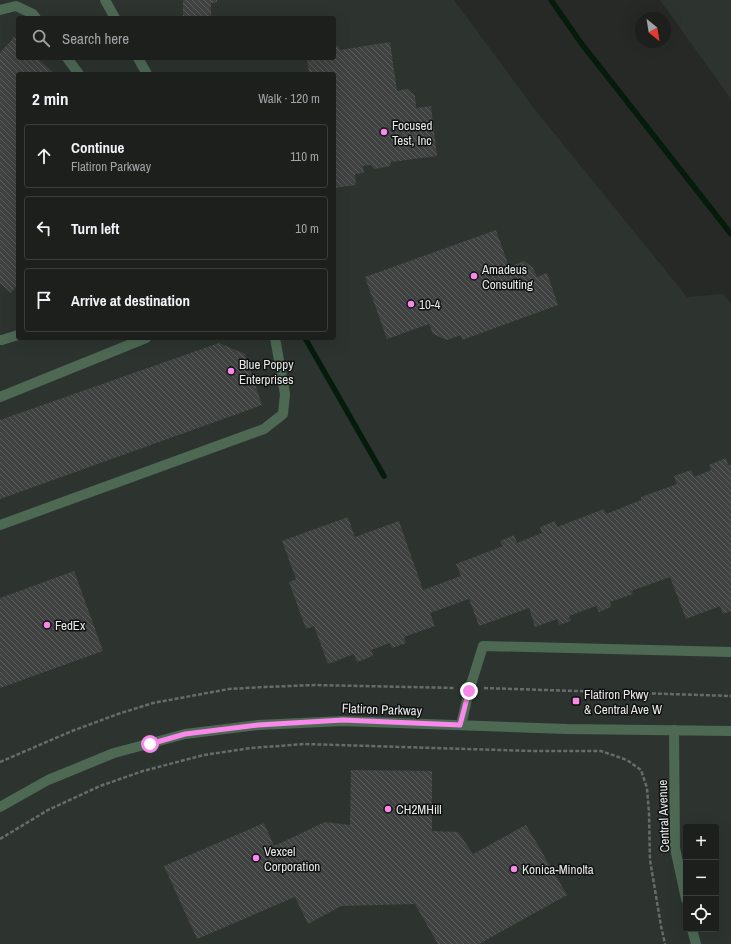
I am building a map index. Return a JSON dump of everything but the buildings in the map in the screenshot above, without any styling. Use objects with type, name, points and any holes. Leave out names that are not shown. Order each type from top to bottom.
[{"type":"street","points":[[105,0],[114,16]]},
{"type":"street","points":[[0,10],[16,6],[34,16]]},
{"type":"street","points":[[68,60],[78,72]]},
{"type":"street","points":[[139,60],[147,72]]},
{"type":"street","points":[[0,340],[16,336]]},
{"type":"street","points":[[0,397],[141,340]]},
{"type":"street","points":[[0,525],[264,429],[283,414],[285,394],[275,340]]},
{"type":"street","points":[[460,725],[483,646],[731,652]]},
{"type":"street","name":"Flatiron Parkway","points":[[0,807],[48,780],[114,753],[185,734],[258,725],[343,720],[567,729],[731,731]]},
{"type":"street","name":"Central Avenue","points":[[674,730],[675,848],[685,896]]},
{"type":"street","points":[[693,932],[696,944]]},
{"type":"path","points":[[0,762],[72,731],[118,714],[153,703],[229,689],[315,685],[731,696]]},
{"type":"path","points":[[0,839],[48,810],[100,786],[204,755],[251,748],[305,744],[532,751],[602,751],[627,760],[641,770],[647,788],[650,860],[665,944]]},
{"type":"shaded area","points":[[0,0],[454,0],[536,111],[687,297],[723,294],[731,304],[731,944],[0,944]]},
{"type":"shaded area","points":[[660,0],[731,0],[731,99],[671,15],[671,12],[669,12]]},
{"type":"waterway","points":[[551,0],[581,43],[731,234]]},
{"type":"waterway","points":[[306,340],[384,476]]},
{"type":"place","name":"Focused Test, Inc","points":[[384,132]]},
{"type":"place","name":"Amadeus Consulting","points":[[474,276]]},
{"type":"place","name":"10-4","points":[[411,304]]},
{"type":"place","name":"Blue Poppy Enterprises","points":[[231,371]]},
{"type":"place","name":"FedEx","points":[[47,625]]},
{"type":"place","name":"Flatiron Pkwy & Central Ave W","points":[[576,701]]},
{"type":"place","name":"CH2MHill","points":[[388,809]]},
{"type":"place","name":"Vexcel Corporation","points":[[256,858]]},
{"type":"place","name":"Konica-Minolta","points":[[514,869]]},
{"type":"route","points":[[150,744],[185,734],[258,725],[343,720],[460,725],[469,691]]}]
